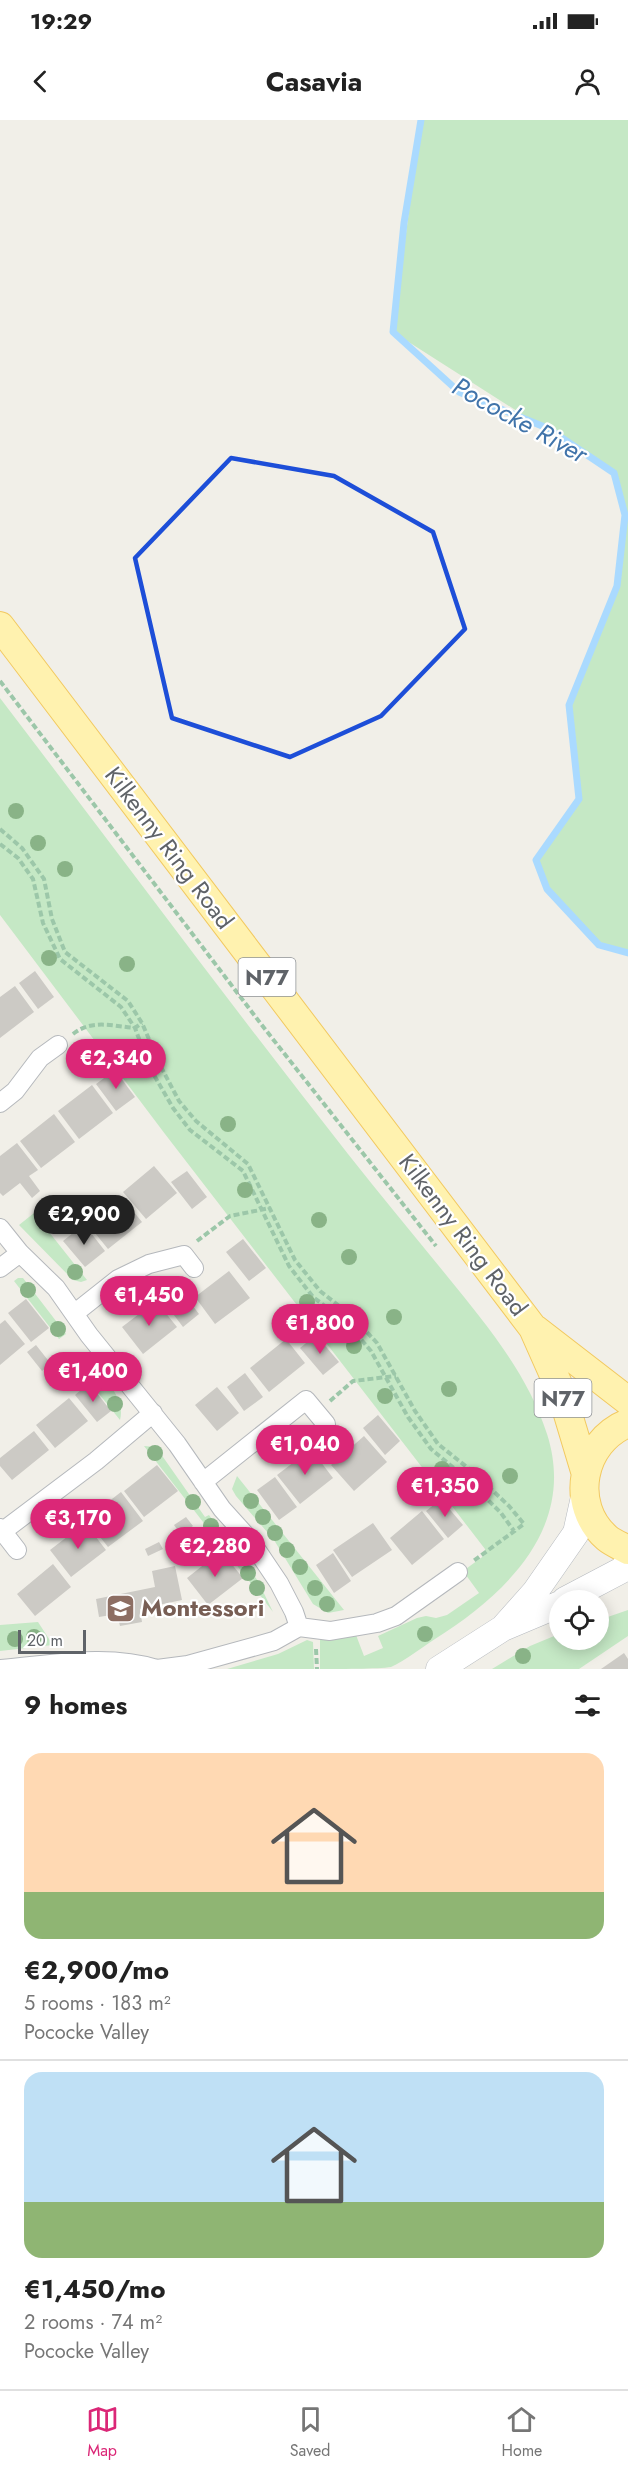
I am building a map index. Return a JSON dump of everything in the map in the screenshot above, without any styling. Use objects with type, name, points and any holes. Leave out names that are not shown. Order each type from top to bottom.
[{"type":"main road","name":"Kilkenny Ring Road","points":[[0,626],[533,1328],[561,1391],[584,1484]]},
{"type":"main road","name":"Kilkenny Ring Road","points":[[533,1328],[628,1401]]},
{"type":"main road","name":"N77","points":[[628,1423],[615,1428],[598,1443],[584,1484],[593,1523],[608,1540],[628,1550]]},
{"type":"street","points":[[0,1103],[15,1092],[39,1058],[63,1041]]},
{"type":"street","points":[[0,1228],[20,1253],[56,1288],[95,1343],[153,1413],[222,1509],[262,1556],[289,1601],[299,1627]]},
{"type":"street","points":[[0,1269],[20,1253]]},
{"type":"street","points":[[75,1313],[118,1279],[149,1264],[184,1255],[194,1268]]},
{"type":"street","points":[[203,1482],[306,1400],[326,1424]]},
{"type":"street","points":[[17,1550],[1,1529],[96,1461],[153,1413]]},
{"type":"street","points":[[503,1628],[535,1592],[576,1533],[584,1484]]},
{"type":"street","points":[[584,1590],[622,1570],[628,1562]]},
{"type":"street","points":[[0,1669],[107,1660],[138,1663],[157,1669],[188,1665],[274,1641],[299,1627],[330,1631],[376,1623],[396,1616],[465,1567]]},
{"type":"street","points":[[439,1669],[503,1628],[549,1609]]},
{"type":"path","points":[[0,681],[261,1024],[439,1250]]},
{"type":"path","points":[[0,830],[22,848],[44,879],[52,919],[65,952],[128,1001],[142,1023],[179,1101],[196,1121],[248,1164],[296,1260],[320,1291],[352,1316],[377,1343],[415,1411],[438,1444],[473,1472],[509,1506],[524,1524],[465,1567]]},
{"type":"path","points":[[0,844],[18,858],[33,879],[43,923],[60,959],[122,1007],[135,1028],[150,1068],[173,1108],[190,1130],[243,1171],[270,1229],[295,1273],[313,1297],[346,1322],[371,1351],[388,1377],[408,1417],[431,1449],[476,1488],[501,1513],[514,1531]]},
{"type":"path","points":[[63,1041],[88,1025],[107,1024],[135,1028],[142,1023]]},
{"type":"path","points":[[206,1233],[230,1216],[270,1208]]},
{"type":"path","points":[[335,1396],[353,1381],[396,1376]]},
{"type":"path","points":[[316,1639],[317,1669]]},
{"type":"highlighted area","points":[[231,458],[334,476],[433,532],[465,629],[381,716],[290,757],[172,718],[135,558]]},
{"type":"green space","points":[[421,120],[628,120],[628,952],[599,945],[547,889],[536,860],[579,799],[569,705],[617,586],[625,515],[614,473],[393,332]]},
{"type":"green space","points":[[0,698],[304,1098],[491,1331],[517,1370],[539,1412],[547,1434],[554,1468],[552,1499],[543,1528],[529,1554],[510,1579],[487,1601],[391,1667],[320,1669],[320,1637],[356,1635],[364,1656],[383,1648],[378,1636],[417,1618],[426,1616],[436,1618],[447,1615],[479,1593],[463,1571],[485,1555],[485,1549],[165,1134],[0,915]]},
{"type":"green space","points":[[34,1213],[87,1280],[81,1282],[73,1280],[19,1225]]},
{"type":"green space","points":[[23,1278],[66,1334],[59,1339],[14,1281]]},
{"type":"green space","points":[[90,1361],[117,1396],[120,1403],[120,1420],[79,1369]]},
{"type":"green space","points":[[144,1446],[156,1447],[205,1517],[209,1515],[258,1581],[273,1612]]},
{"type":"green space","points":[[237,1476],[344,1610],[328,1613],[313,1604],[274,1540],[236,1496],[232,1489]]},
{"type":"green space","points":[[628,1610],[628,1636],[609,1649],[609,1617]]},
{"type":"green space","points":[[38,1622],[53,1645],[0,1651],[0,1625]]},
{"type":"green space","points":[[549,1638],[549,1650],[607,1650],[579,1669],[492,1669],[530,1646]]},
{"type":"green space","points":[[307,1640],[313,1642],[314,1669],[227,1669],[278,1654]]},
{"type":"building","points":[[35,971],[54,997],[38,1009],[19,983]]},
{"type":"building","points":[[15,986],[34,1012],[0,1038],[0,997]]},
{"type":"building","points":[[115,1070],[135,1097],[116,1111],[96,1084]]},
{"type":"building","points":[[92,1085],[113,1113],[79,1139],[58,1111]]},
{"type":"building","points":[[54,1114],[75,1142],[41,1168],[20,1141]]},
{"type":"building","points":[[17,1143],[38,1170],[29,1176],[40,1191],[32,1198],[20,1183],[3,1196],[0,1193],[0,1156]]},
{"type":"building","points":[[154,1166],[177,1193],[146,1219],[123,1192]]},
{"type":"building","points":[[187,1171],[207,1197],[192,1209],[171,1182]]},
{"type":"building","points":[[120,1195],[142,1222],[108,1249],[86,1222]]},
{"type":"building","points":[[84,1224],[105,1251],[85,1267],[63,1241]]},
{"type":"building","points":[[243,1239],[266,1268],[249,1281],[226,1252]]},
{"type":"building","points":[[229,1271],[250,1298],[215,1324],[195,1297]]},
{"type":"building","points":[[180,1289],[199,1314],[183,1327],[164,1302]]},
{"type":"building","points":[[26,1299],[49,1328],[31,1342],[8,1313]]},
{"type":"building","points":[[156,1301],[177,1327],[143,1354],[122,1327]]},
{"type":"building","points":[[5,1320],[25,1344],[0,1365],[0,1324]]},
{"type":"building","points":[[316,1335],[339,1362],[323,1375],[300,1348]]},
{"type":"building","points":[[286,1339],[305,1363],[269,1392],[250,1368]]},
{"type":"building","points":[[36,1345],[51,1364],[42,1371],[27,1352]]},
{"type":"building","points":[[245,1373],[263,1397],[244,1411],[227,1387]]},
{"type":"building","points":[[89,1383],[111,1411],[97,1422],[75,1395]]},
{"type":"building","points":[[217,1387],[239,1413],[217,1431],[195,1405]]},
{"type":"building","points":[[69,1398],[88,1421],[55,1448],[36,1425]]},
{"type":"building","points":[[378,1415],[400,1441],[385,1455],[363,1428]]},
{"type":"building","points":[[34,1431],[49,1450],[12,1480],[0,1466],[0,1458]]},
{"type":"building","points":[[364,1436],[387,1462],[354,1491],[331,1465]]},
{"type":"building","points":[[311,1449],[333,1478],[300,1504],[277,1475]]},
{"type":"building","points":[[157,1465],[178,1491],[144,1517],[124,1491]]},
{"type":"building","points":[[275,1477],[297,1507],[279,1520],[257,1490]]},
{"type":"building","points":[[121,1492],[143,1521],[108,1547],[86,1519]]},
{"type":"building","points":[[441,1499],[463,1525],[448,1538],[426,1511]]},
{"type":"building","points":[[422,1511],[444,1539],[412,1565],[390,1538]]},
{"type":"building","points":[[186,1517],[193,1526],[181,1535],[174,1525]]},
{"type":"building","points":[[85,1523],[106,1550],[71,1577],[50,1550]]},
{"type":"building","points":[[373,1523],[392,1550],[352,1577],[333,1550]]},
{"type":"building","points":[[159,1542],[163,1549],[148,1556],[145,1549]]},
{"type":"building","points":[[221,1551],[243,1578],[208,1605],[187,1578]]},
{"type":"building","points":[[333,1553],[351,1581],[334,1593],[316,1565]]},
{"type":"building","points":[[53,1564],[71,1587],[35,1616],[17,1594]]},
{"type":"building","points":[[175,1566],[182,1600],[140,1609],[142,1622],[120,1626],[117,1614],[99,1617],[96,1599],[155,1587],[152,1571]]},
{"type":"building","points":[[624,1653],[628,1659],[628,1669],[601,1669]]},
{"type":"waterway","name":"Pococke River","points":[[421,120],[404,223],[393,332],[459,392],[547,428],[614,473],[625,515],[617,586],[569,705],[579,799],[536,860],[547,889],[599,945],[628,953]]},
{"type":"place","name":"Montessori","points":[[120,1608]]}]
